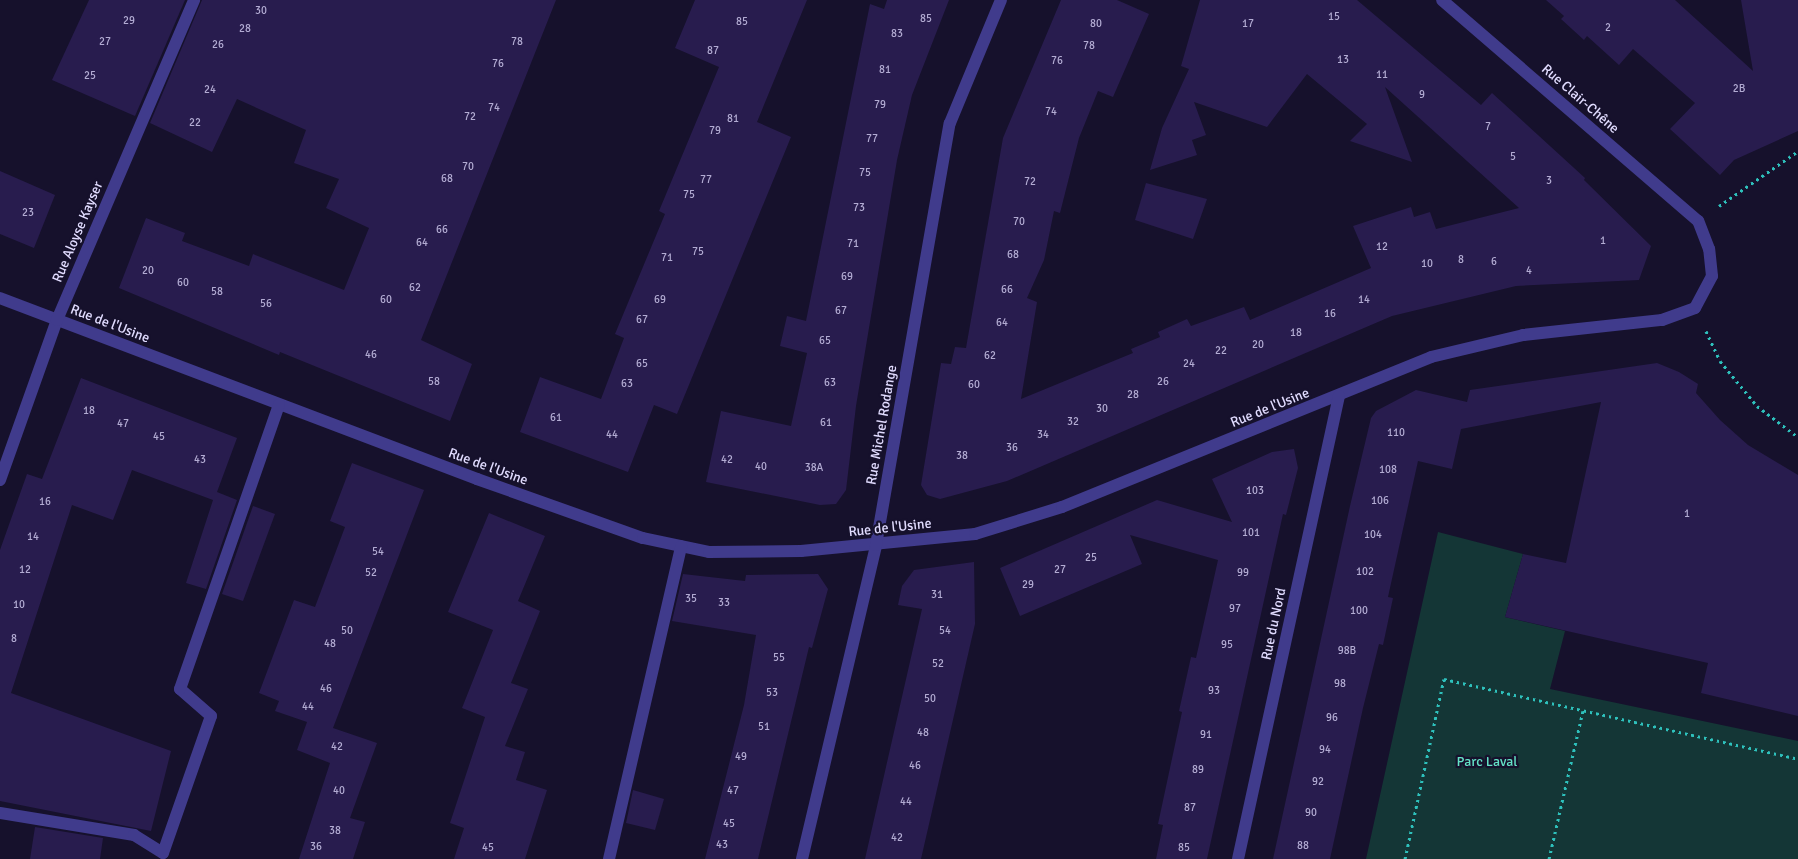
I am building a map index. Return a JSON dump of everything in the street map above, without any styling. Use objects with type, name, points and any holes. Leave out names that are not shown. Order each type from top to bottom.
[{"type":"street","name":"Rue Aloyse Kayser","points":[[0,480],[56,320],[194,0]]},
{"type":"street","name":"Rue Michel Rodange","points":[[802,859],[876,545],[950,123],[1001,0]]},
{"type":"street","name":"Rue Clair-Chêne","points":[[1442,0],[1698,221]]},
{"type":"street","points":[[1695,308],[1712,276],[1709,249],[1698,221]]},
{"type":"street","name":"Rue de l'Usine","points":[[0,298],[279,405],[643,538],[709,552],[802,551],[975,534],[1062,507],[1339,396],[1431,356],[1523,335],[1662,320],[1695,308]]},
{"type":"street","name":"Rue du Nord","points":[[1238,859],[1339,396]]},
{"type":"street","points":[[0,813],[134,835],[167,856],[210,716],[180,689],[279,405]]},
{"type":"street","points":[[609,859],[681,546]]},
{"type":"path","points":[[1698,221],[1798,150]]},
{"type":"path","points":[[1695,308],[1720,361],[1757,406],[1798,437]]},
{"type":"path","points":[[1405,859],[1444,679],[1798,759]]},
{"type":"path","points":[[1550,859],[1583,711]]},
{"type":"green space","name":"Parc Laval","points":[[1438,532],[1523,554],[1505,617],[1565,631],[1550,689],[1798,741],[1798,859],[1366,859]]},
{"type":"building","points":[[89,0],[185,0],[135,116],[52,80]]},
{"type":"building","points":[[202,0],[556,0],[421,340],[472,364],[450,421],[280,352],[279,355],[119,288],[146,218],[185,233],[182,241],[249,266],[253,254],[344,290],[369,228],[326,208],[339,179],[294,163],[306,130],[237,99],[212,152],[150,123]]},
{"type":"building","points":[[695,0],[807,0],[757,122],[791,137],[677,414],[654,405],[628,472],[520,432],[540,377],[601,399],[624,338],[615,334],[665,214],[659,211],[719,67],[675,48]]},
{"type":"building","points":[[887,0],[949,0],[912,95],[897,160],[856,406],[846,490],[836,504],[820,505],[706,482],[721,411],[791,426],[807,353],[780,346],[787,316],[806,321],[870,4],[884,9]]},
{"type":"building","points":[[1061,0],[1117,0],[1149,14],[1113,97],[1098,91],[1079,138],[1060,213],[1054,211],[1044,260],[1027,298],[1037,302],[1021,399],[1133,353],[1131,349],[1160,337],[1158,332],[1187,319],[1191,326],[1244,307],[1250,320],[1371,268],[1353,226],[1411,207],[1414,217],[1430,212],[1436,229],[1519,208],[1385,87],[1412,162],[1350,141],[1367,124],[1307,74],[1267,127],[1194,102],[1206,135],[1192,140],[1197,155],[1150,170],[1162,128],[1189,69],[1181,66],[1200,0],[1357,0],[1481,105],[1492,93],[1585,178],[1584,180],[1651,246],[1639,280],[1516,286],[1392,316],[1007,481],[940,499],[927,495],[921,485],[941,363],[951,364],[955,347],[966,348],[1003,138]]},
{"type":"building","points":[[1546,0],[1675,0],[1753,71],[1741,0],[1798,0],[1798,131],[1734,160],[1720,175],[1670,129],[1695,103],[1633,49],[1619,65],[1587,36],[1584,40],[1561,19],[1564,16]]},
{"type":"building","points":[[0,171],[55,195],[34,248],[0,234]]},
{"type":"building","points":[[1146,183],[1207,199],[1193,239],[1135,220]]},
{"type":"building","points":[[1657,363],[1679,372],[1698,384],[1696,393],[1720,420],[1748,445],[1798,475],[1798,716],[1701,693],[1708,663],[1505,617],[1523,554],[1566,563],[1601,402],[1461,429],[1452,469],[1418,461],[1388,597],[1393,598],[1383,645],[1379,644],[1363,708],[1330,859],[1273,859],[1350,506],[1371,418],[1376,411],[1416,390],[1467,402],[1470,390]]},
{"type":"building","points":[[81,378],[237,438],[217,492],[237,500],[206,589],[186,583],[213,500],[132,470],[113,520],[72,505],[11,693],[171,751],[151,831],[0,801],[0,550],[27,474],[42,479]]},
{"type":"building","points":[[1294,449],[1298,468],[1286,515],[1283,514],[1207,859],[1156,859],[1163,825],[1158,824],[1182,712],[1179,711],[1191,657],[1196,658],[1218,560],[1130,535],[1142,564],[1020,616],[1000,568],[1157,500],[1232,522],[1212,479],[1272,452]]},
{"type":"building","points":[[352,463],[424,490],[333,728],[377,743],[350,818],[365,822],[353,859],[299,859],[330,763],[297,750],[307,722],[275,711],[279,701],[259,693],[294,600],[315,607],[345,527],[330,521]]},
{"type":"building","points":[[253,506],[275,514],[243,601],[222,594]]},
{"type":"building","points":[[489,513],[545,536],[518,601],[540,611],[511,683],[528,689],[505,746],[525,752],[516,780],[547,790],[525,859],[454,859],[464,828],[450,823],[485,717],[462,708],[493,630],[448,612]]},
{"type":"building","points":[[974,562],[975,624],[921,859],[865,859],[922,609],[898,605],[902,586],[914,570]]},
{"type":"building","points":[[683,574],[745,581],[746,575],[818,574],[828,589],[812,648],[809,647],[758,859],[705,859],[744,705],[756,635],[672,621]]},
{"type":"building","points":[[633,790],[664,799],[655,830],[626,823]]},
{"type":"building","points":[[35,827],[103,838],[100,859],[30,859]]}]
